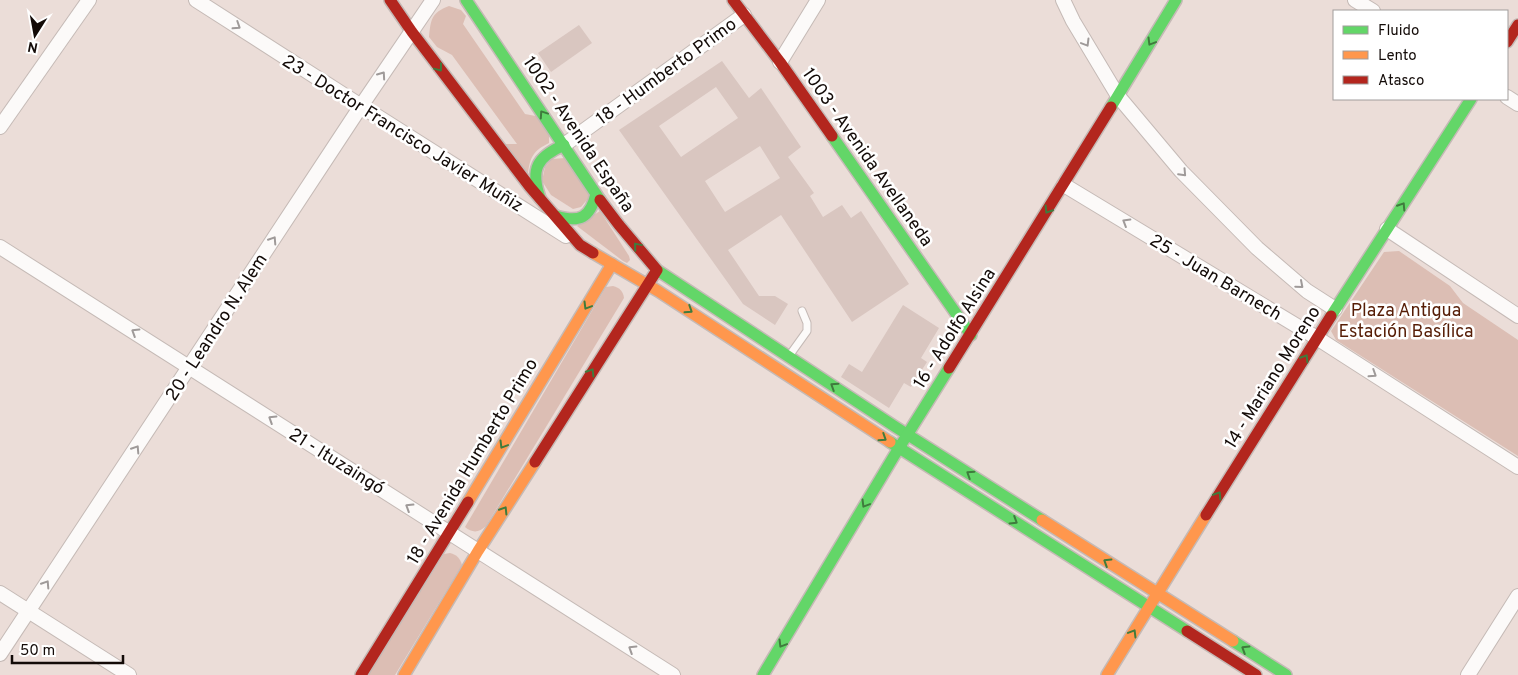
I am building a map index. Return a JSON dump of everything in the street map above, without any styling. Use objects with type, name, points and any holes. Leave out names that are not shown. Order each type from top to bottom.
[{"type":"street","points":[[0,127],[89,0]]},
{"type":"street","name":"23 - Doctor Francisco Javier Muñiz","points":[[196,0],[580,245],[647,285],[1256,675]]},
{"type":"street","points":[[390,0],[412,32],[540,198],[580,245]]},
{"type":"street","name":"20 - Leandro N. Alem","points":[[0,654],[361,106],[433,0]]},
{"type":"street","name":"1002 - Avenida España","points":[[466,0],[596,194],[657,270],[788,357],[1286,675]]},
{"type":"street","name":"1003 - Avenida Avellaneda","points":[[733,0],[780,62],[970,335]]},
{"type":"street","points":[[780,62],[818,0]]},
{"type":"street","points":[[1063,0],[1073,21],[1118,96],[1181,171],[1257,248],[1307,291],[1335,310]]},
{"type":"street","name":"16 - Adolfo Alsina","points":[[763,675],[908,434],[1064,185],[1176,0]]},
{"type":"street","points":[[1355,0],[1371,10]]},
{"type":"street","name":"18 - Humberto Primo","points":[[564,145],[744,15]]},
{"type":"street","points":[[1508,40],[1518,25]]},
{"type":"street","name":"14 - Mariano Moreno","points":[[1107,675],[1317,338],[1469,100]]},
{"type":"street","points":[[540,198],[535,179],[535,168],[545,156],[564,145]]},
{"type":"street","name":"25 - Juan Barnech","points":[[1064,185],[1317,338],[1518,467]]},
{"type":"street","points":[[556,216],[569,220],[583,217],[593,208],[596,194]]},
{"type":"street","points":[[1387,229],[1518,316]]},
{"type":"street","name":"21 - Ituzaingó","points":[[0,247],[673,675]]},
{"type":"street","name":"18 - Avenida Humberto Primo","points":[[361,675],[450,533],[612,264]]},
{"type":"street","points":[[404,675],[478,551],[657,270]]},
{"type":"street","points":[[0,593],[129,675]]},
{"type":"street","points":[[1468,675],[1518,596]]},
{"type":"lane","points":[[788,357],[807,331],[802,311]]},
{"type":"green space","points":[[449,6],[461,10],[466,16],[463,24],[525,114],[541,117],[549,127],[549,143],[533,155],[528,174],[505,144],[517,144],[452,55],[437,47],[429,37],[433,17],[439,11]]},
{"type":"green space","points":[[565,158],[591,195],[581,207],[573,209],[551,195],[542,181],[545,167],[552,159]]},
{"type":"green space","points":[[600,211],[629,256],[630,260],[627,263],[577,226]]},
{"type":"green space","name":"Plaza Antigua Estación Basílica","points":[[1399,251],[1450,286],[1463,303],[1518,340],[1518,456],[1336,340],[1331,331],[1384,252]]},
{"type":"green space","points":[[613,286],[621,290],[624,298],[486,526],[478,531],[468,529],[465,527],[606,287]]},
{"type":"green space","points":[[450,553],[458,557],[462,565],[395,675],[368,675],[444,554]]},
{"type":"building","points":[[579,25],[592,43],[551,72],[538,53]]},
{"type":"building","points":[[722,61],[749,98],[761,88],[801,147],[788,157],[814,193],[810,196],[823,217],[842,205],[851,218],[861,211],[909,284],[852,322],[781,215],[728,250],[759,296],[775,296],[788,304],[775,325],[743,304],[619,130]],"holes":[[[716,87],[738,118],[681,157],[659,126]],[[760,146],[780,178],[725,212],[705,181]]]},
{"type":"building","points":[[903,305],[939,328],[921,358],[927,362],[911,387],[904,383],[889,408],[841,377],[849,364],[862,372]]},
{"type":"traffic: fast","points":[[466,0],[600,200]]},
{"type":"traffic: fast","points":[[1111,107],[1176,0]]},
{"type":"traffic: fast","points":[[1331,316],[1470,100]]},
{"type":"traffic: fast","points":[[832,136],[971,335]]},
{"type":"traffic: fast","points":[[540,198],[536,179],[538,165],[547,154],[564,145]]},
{"type":"traffic: fast","points":[[556,216],[572,219],[583,217],[591,209],[596,194]]},
{"type":"traffic: fast","points":[[657,270],[894,426],[1042,520]]},
{"type":"traffic: fast","points":[[763,675],[949,368]]},
{"type":"traffic: fast","points":[[890,442],[1187,631]]},
{"type":"traffic: fast","points":[[1233,641],[1286,675]]},
{"type":"traffic: slow","points":[[593,253],[658,291],[890,442]]},
{"type":"traffic: slow","points":[[468,502],[612,264]]},
{"type":"traffic: slow","points":[[404,675],[478,551],[535,462]]},
{"type":"traffic: slow","points":[[1107,675],[1206,515]]},
{"type":"traffic: slow","points":[[1042,520],[1233,641]]},
{"type":"traffic: jam","points":[[390,0],[412,32],[530,187],[580,245],[593,253]]},
{"type":"traffic: jam","points":[[733,0],[780,62],[832,136]]},
{"type":"traffic: jam","points":[[1508,40],[1518,25]]},
{"type":"traffic: jam","points":[[949,368],[1111,107]]},
{"type":"traffic: jam","points":[[535,462],[657,270],[600,200]]},
{"type":"traffic: jam","points":[[1206,515],[1331,316]]},
{"type":"traffic: jam","points":[[361,675],[468,502]]},
{"type":"traffic: jam","points":[[1187,631],[1256,675]]}]
